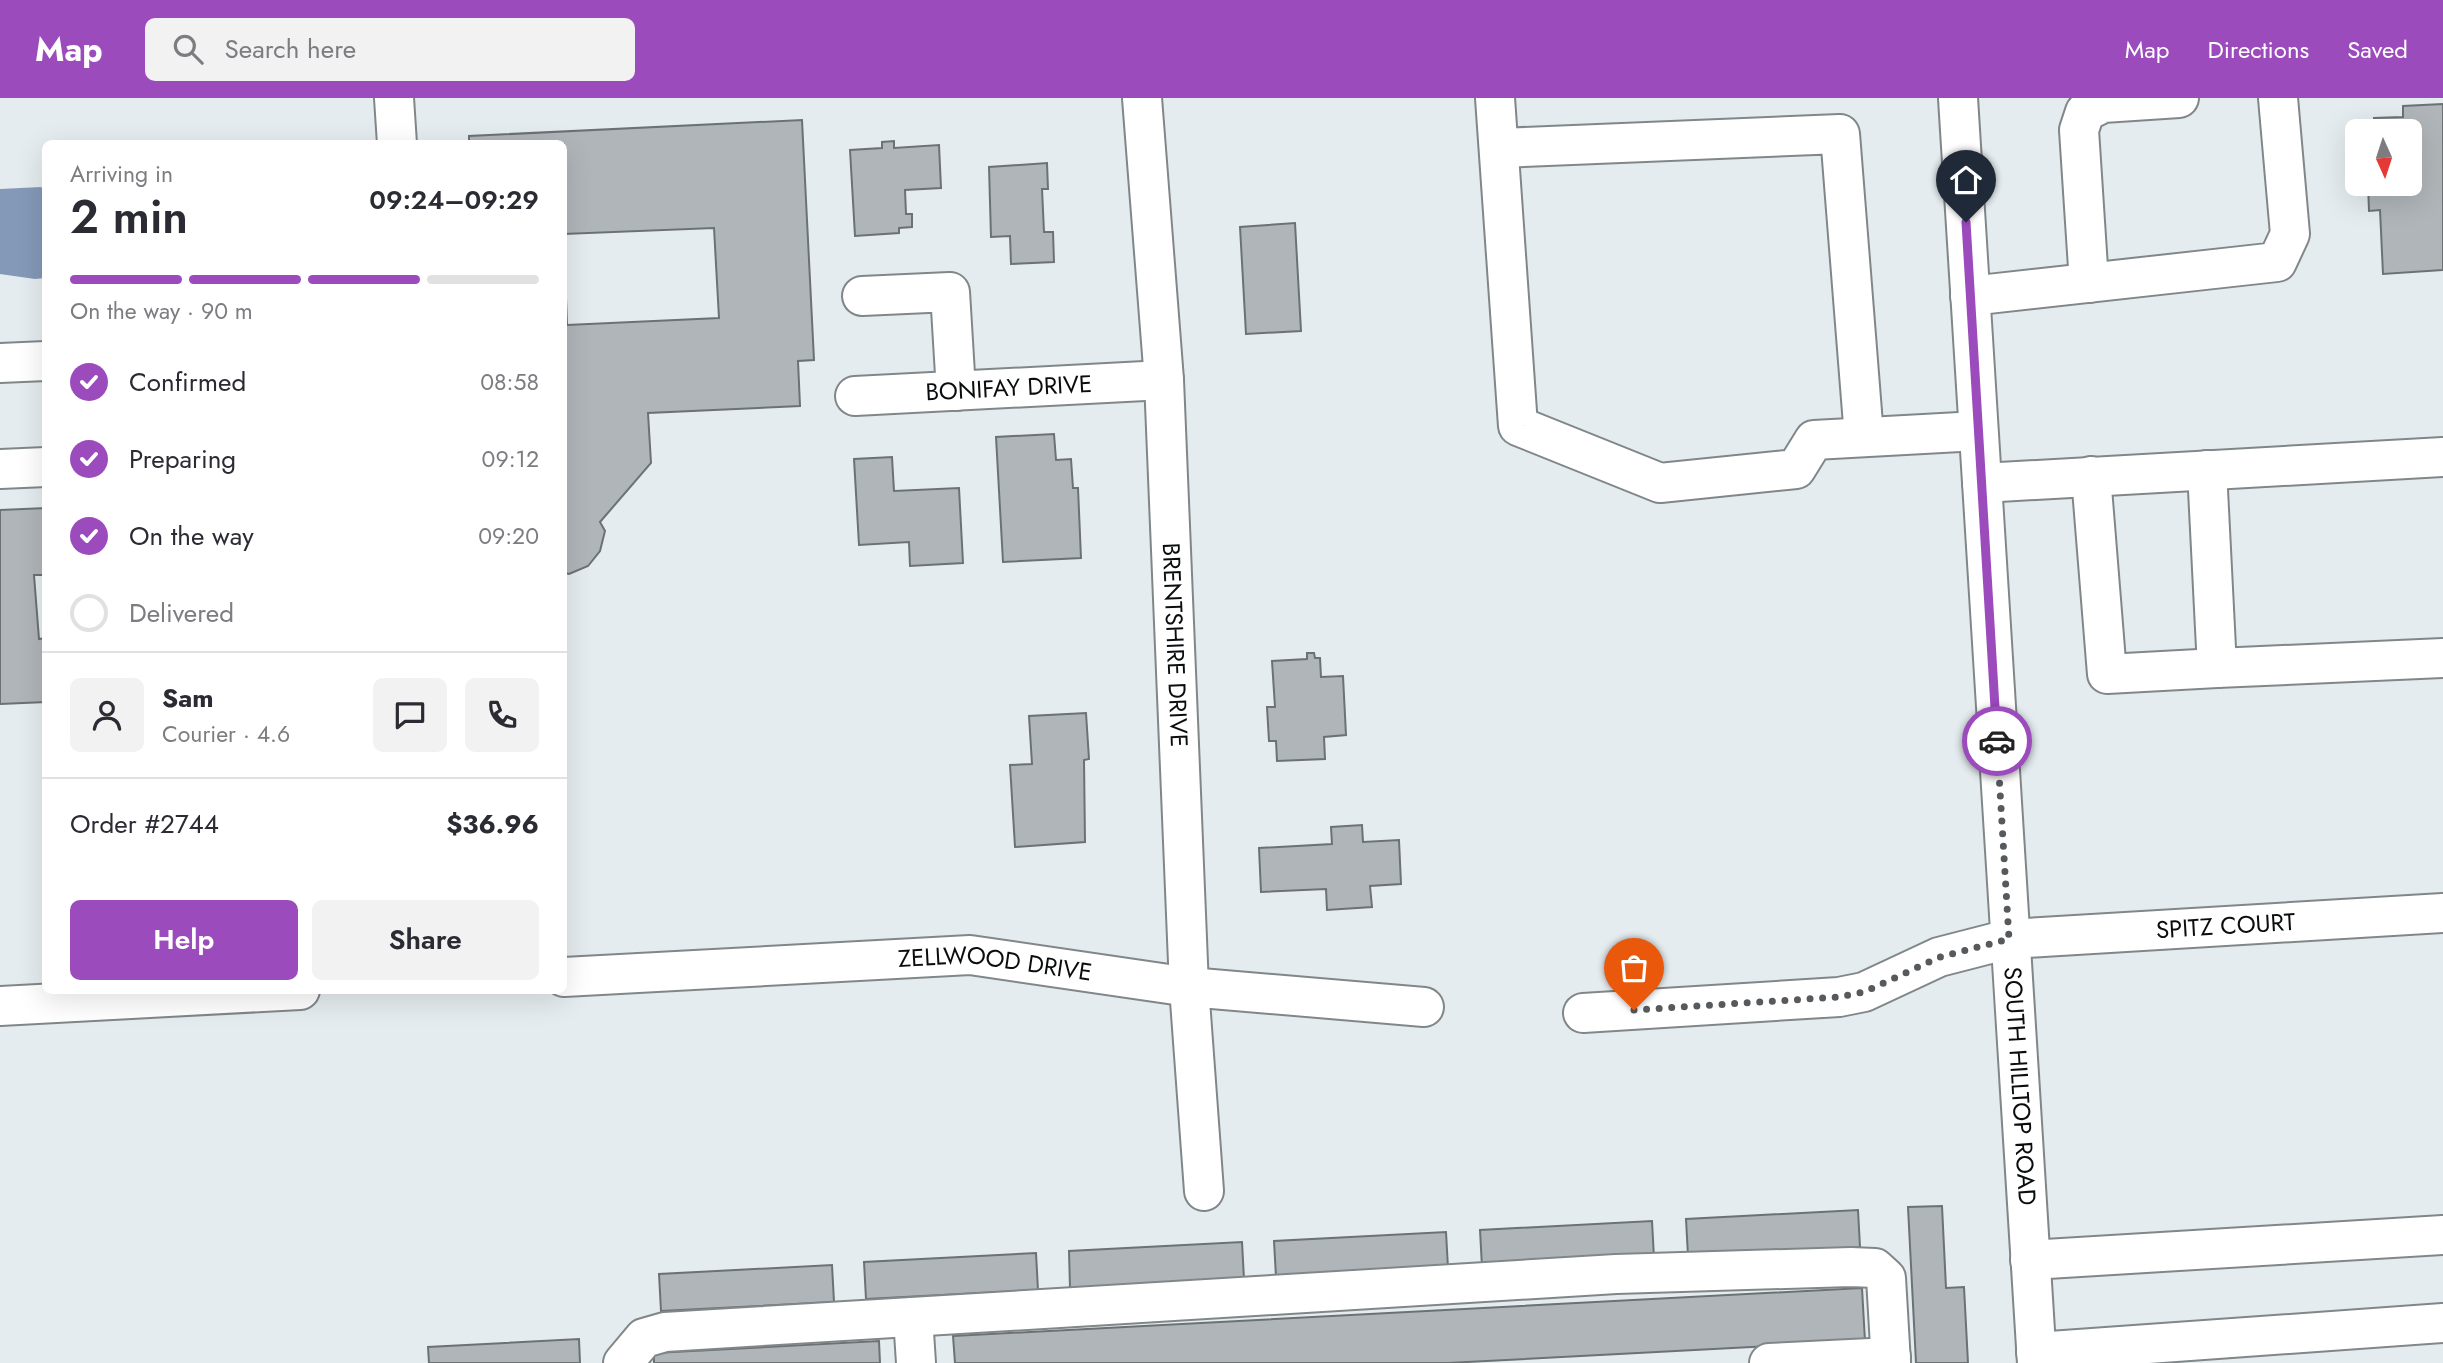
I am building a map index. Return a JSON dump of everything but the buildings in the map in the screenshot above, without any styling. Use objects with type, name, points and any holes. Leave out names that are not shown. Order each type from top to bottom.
[{"type":"street","points":[[394,98],[397,140]]},
{"type":"street","name":"BRENTSHIRE DRIVE","points":[[1142,98],[1164,380],[1189,987],[1204,1191]]},
{"type":"street","points":[[1495,98],[1518,426],[1660,483],[1796,469],[1814,440],[1978,430]]},
{"type":"street","name":"SOUTH HILLTOP ROAD","points":[[1958,98],[2036,1358]]},
{"type":"street","points":[[2089,283],[2079,130],[2085,112],[2103,103],[2179,98]]},
{"type":"street","points":[[1970,296],[2277,262],[2290,234],[2278,98]]},
{"type":"street","points":[[1499,148],[1840,134],[1864,437]]},
{"type":"street","points":[[862,296],[950,292],[957,391]]},
{"type":"street","points":[[0,363],[42,360]]},
{"type":"street","name":"BONIFAY DRIVE","points":[[855,396],[1164,380]]},
{"type":"street","points":[[1982,483],[2443,457]]},
{"type":"street","points":[[0,469],[42,467]]},
{"type":"street","points":[[2207,470],[2217,668]]},
{"type":"street","points":[[2091,476],[2107,674],[2443,657]]},
{"type":"street","name":"SPITZ COURT","points":[[1583,1013],[1839,997],[1864,992],[1940,957],[2009,939],[2443,913]]},
{"type":"street","name":"ZELLWOOD DRIVE","points":[[567,976],[970,955],[1189,987],[1424,1007]]},
{"type":"street","points":[[0,1006],[225,994]]},
{"type":"street","points":[[2030,1260],[2443,1235]]},
{"type":"street","points":[[623,1363],[644,1338],[666,1332],[1616,1274],[1851,1266],[1875,1268],[1886,1278],[1891,1360],[1769,1363]]},
{"type":"street","points":[[913,1317],[916,1363]]},
{"type":"street","points":[[2036,1358],[2443,1323]]},
{"type":"water","points":[[42,188],[42,278],[0,274],[0,189]]},
{"type":"way so far","points":[[1634,1010],[1839,997],[1864,992],[1940,957],[2009,939],[1997,741]]},
{"type":"route","points":[[1966,222],[1997,741]]}]
